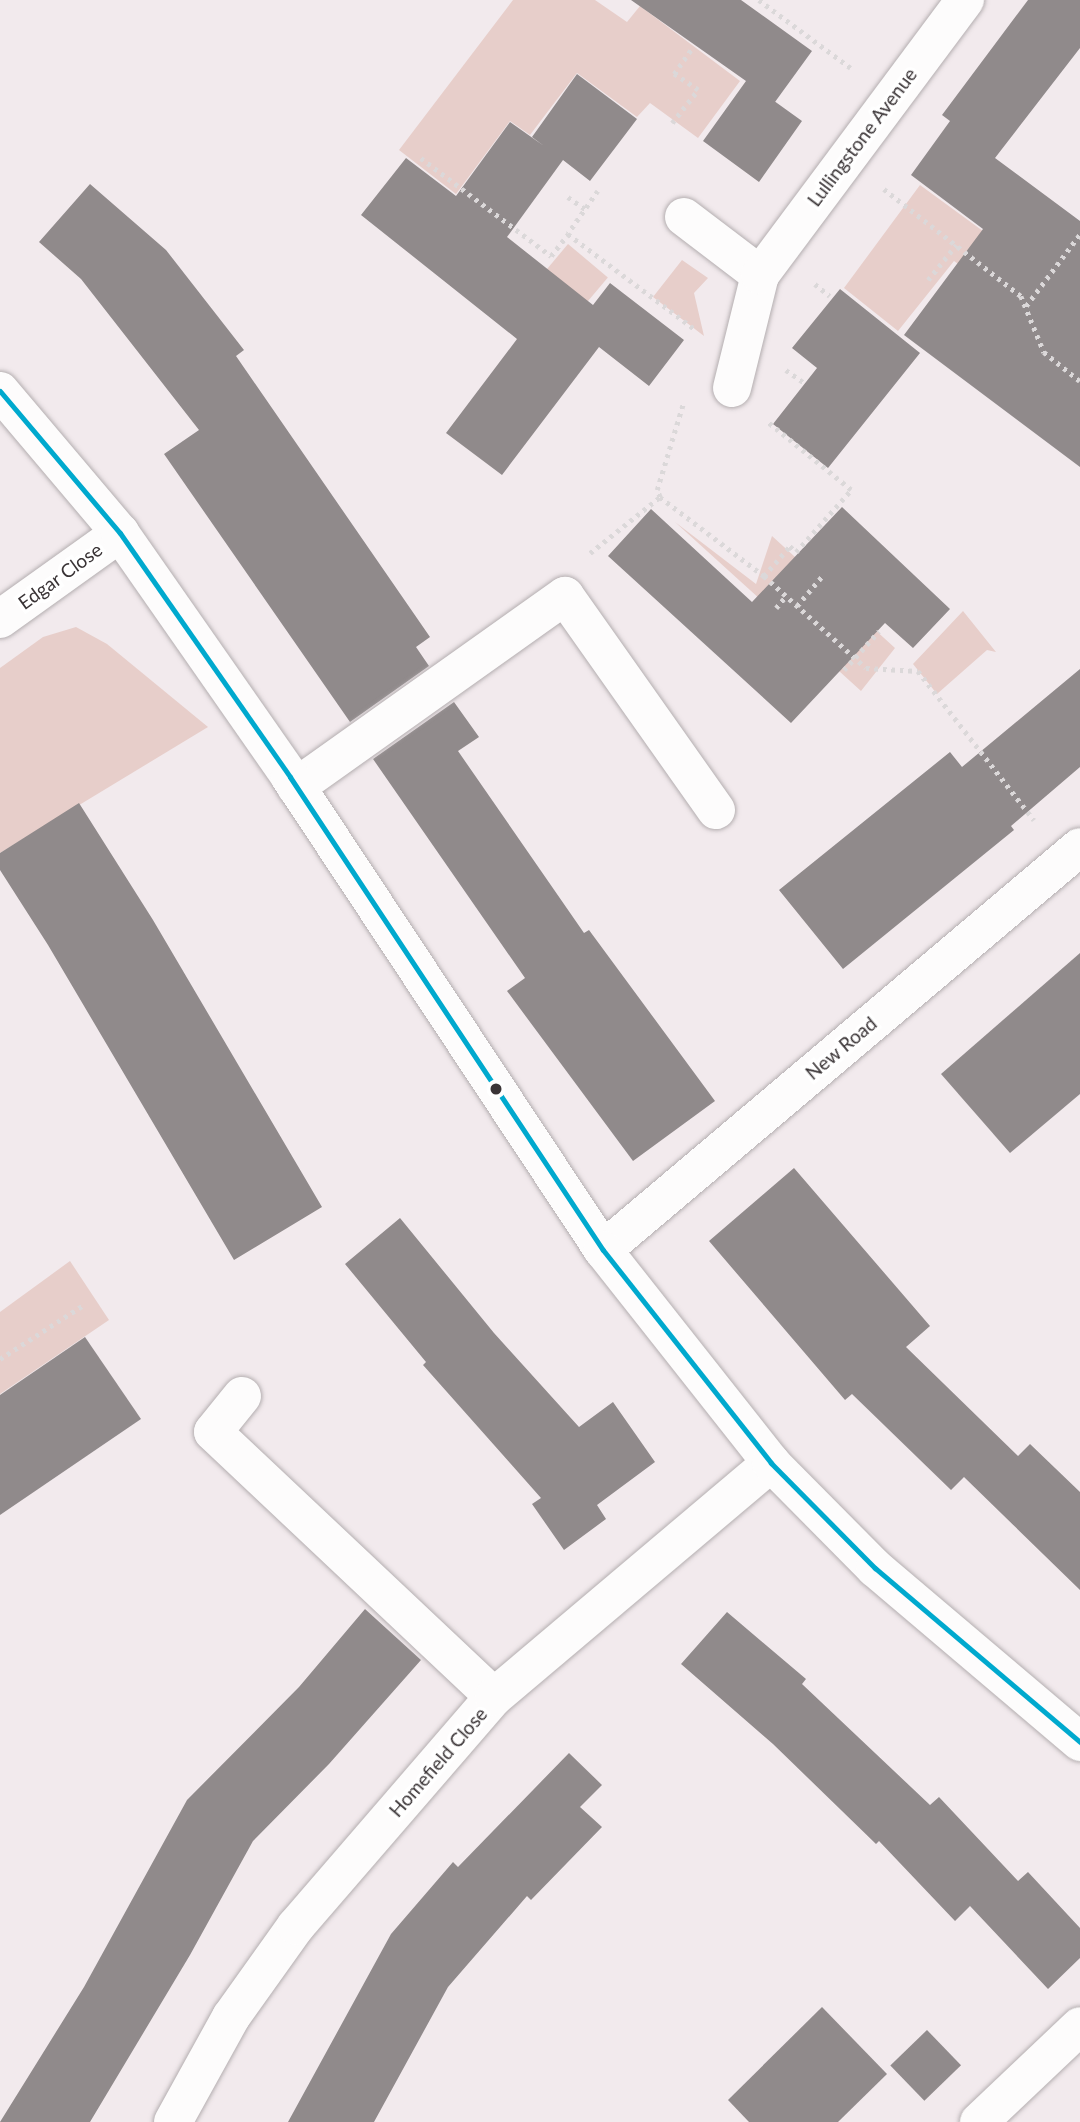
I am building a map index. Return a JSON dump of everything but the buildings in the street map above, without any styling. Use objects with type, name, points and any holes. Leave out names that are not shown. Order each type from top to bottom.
[{"type":"street","name":"Lullingstone Avenue","points":[[735,375],[760,275],[965,0]]},
{"type":"street","points":[[684,216],[760,275]]},
{"type":"street","points":[[0,391],[120,533],[296,787],[603,1250],[771,1463],[875,1569],[1080,1742]]},
{"type":"street","name":"Edgar Close","points":[[0,620],[120,533]]},
{"type":"street","points":[[296,787],[565,596],[716,810]]},
{"type":"street","name":"New Road","points":[[603,1250],[1072,854]]},
{"type":"street","points":[[243,1396],[213,1432],[494,1697]]},
{"type":"street","name":"Homefield Close","points":[[173,2122],[231,2017],[296,1926],[494,1697],[771,1463]]},
{"type":"street","points":[[979,2122],[1080,2026]]},
{"type":"path","points":[[759,0],[891,98]]},
{"type":"path","points":[[672,123],[698,90],[674,74],[692,48]]},
{"type":"path","points":[[421,158],[551,256],[598,191]]},
{"type":"path","points":[[847,160],[1021,296],[1044,352],[1080,381]]},
{"type":"path","points":[[568,197],[585,209]]},
{"type":"path","points":[[568,234],[735,375]]},
{"type":"path","points":[[1026,306],[1080,234]]},
{"type":"path","points":[[928,280],[956,245]]},
{"type":"path","points":[[764,576],[790,546],[796,552],[850,490],[766,422],[767,409]]},
{"type":"path","points":[[660,497],[764,576],[866,668],[918,671],[1072,854]]},
{"type":"path","points":[[797,606],[823,575]]},
{"type":"path","points":[[776,608],[786,596]]},
{"type":"path","points":[[844,670],[879,631]]},
{"type":"path","points":[[0,1359],[85,1304]]},
{"type":"shaded area","points":[[513,0],[595,0],[627,22],[640,6],[740,81],[698,138],[650,103],[637,117],[577,73],[530,135],[510,121],[456,194],[399,150]]},
{"type":"shaded area","points":[[920,185],[1039,272],[1003,296],[954,261],[898,331],[844,288]]},
{"type":"shaded area","points":[[568,244],[608,277],[571,322],[531,288]]},
{"type":"shaded area","points":[[682,260],[708,278],[694,293],[704,336],[653,297]]},
{"type":"shaded area","points":[[675,522],[756,584],[772,536],[895,648],[861,691]]},
{"type":"shaded area","points":[[963,611],[996,652],[987,650],[937,694],[913,664]]},
{"type":"shaded area","points":[[76,627],[107,644],[208,727],[0,853],[0,668],[43,637]]},
{"type":"shaded area","points":[[70,1261],[109,1320],[0,1394],[0,1312]]},
{"type":"transit line","points":[[0,391],[120,533],[290,777],[603,1250],[771,1463],[875,1568],[1080,1742]]}]
